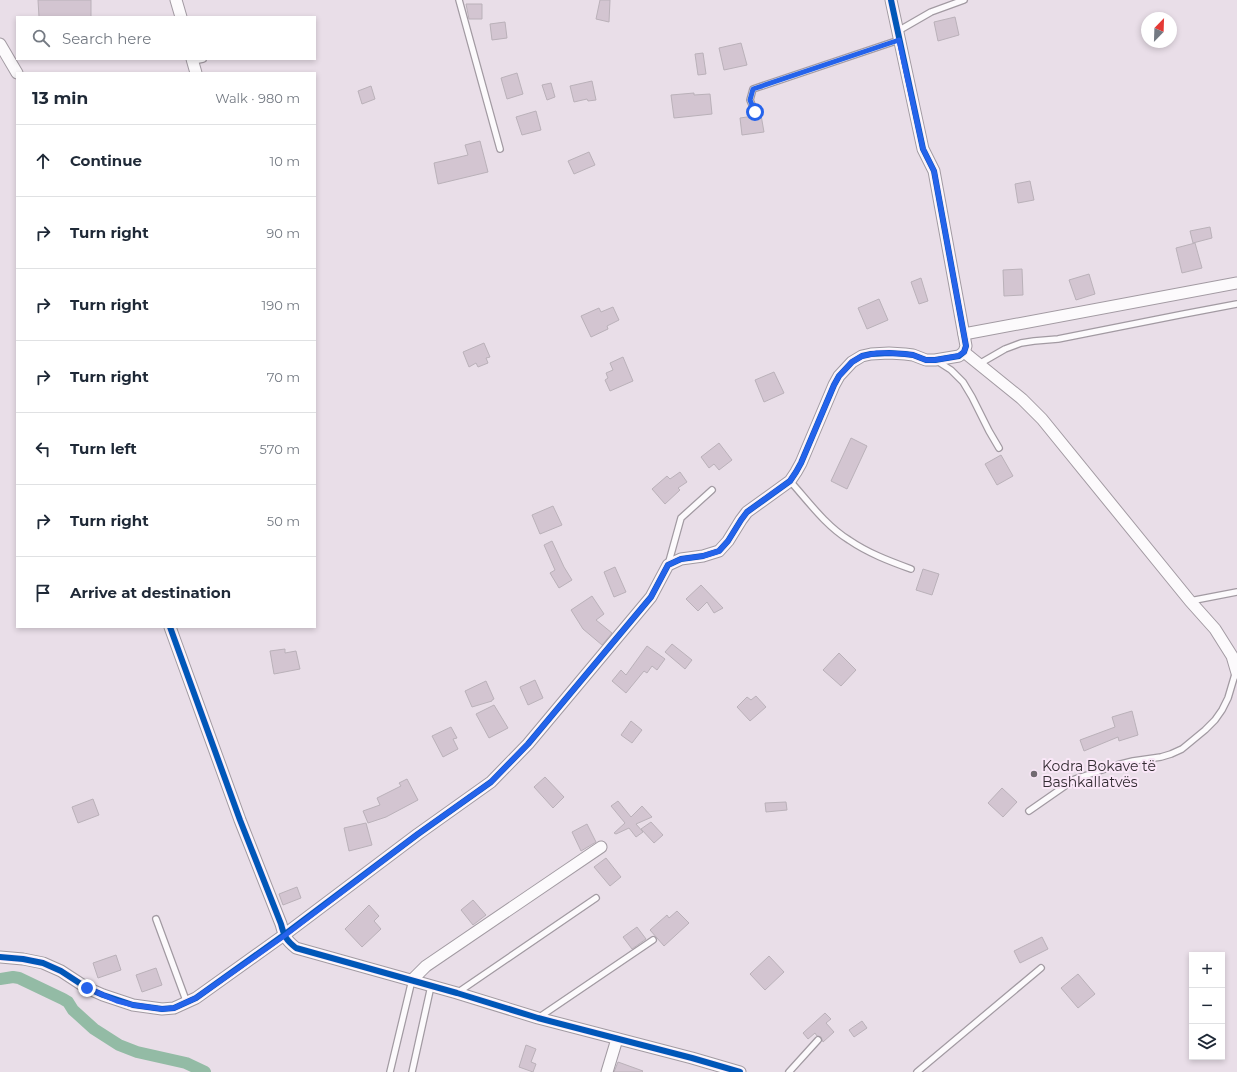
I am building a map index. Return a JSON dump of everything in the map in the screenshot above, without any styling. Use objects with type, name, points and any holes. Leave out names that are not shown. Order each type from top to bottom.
[{"type":"street","points":[[176,0],[181,16]]},
{"type":"street","points":[[0,957],[43,963],[61,971],[87,988],[133,1005],[162,1009],[174,1008],[196,998],[284,936],[418,834],[491,782],[528,744],[651,597],[668,565],[681,559],[703,556],[719,551],[728,541],[747,512],[790,481],[801,463],[839,376],[852,362],[862,356],[889,353],[913,355],[926,360],[935,360],[958,356],[964,352],[966,346],[934,171],[923,149],[891,0]]},
{"type":"street","points":[[0,44],[16,72]]},
{"type":"street","points":[[196,60],[196,72]]},
{"type":"street","points":[[964,334],[1237,283]]},
{"type":"street","points":[[964,352],[1022,399],[1042,419],[1190,601],[1215,629],[1232,656],[1237,672]]},
{"type":"street","points":[[170,628],[240,820],[281,924],[284,936],[296,948],[431,985],[538,1018],[740,1072]]},
{"type":"street","points":[[412,980],[426,966],[601,847]]},
{"type":"street","points":[[607,1072],[617,1039]]},
{"type":"lane","points":[[459,0],[500,149]]},
{"type":"lane","points":[[755,112],[750,100],[753,89],[898,35],[931,12],[964,0]]},
{"type":"lane","points":[[979,364],[1005,349],[1021,343],[1058,339],[1237,304]]},
{"type":"lane","points":[[935,360],[951,370],[962,382],[972,397],[999,448]]},
{"type":"lane","points":[[790,481],[825,521],[847,540],[873,554],[910,569]]},
{"type":"lane","points":[[668,565],[682,518],[712,490]]},
{"type":"lane","points":[[1190,601],[1237,592]]},
{"type":"lane","points":[[1029,811],[1076,779],[1116,765],[1161,757],[1182,749],[1215,720],[1228,698],[1237,672]]},
{"type":"lane","points":[[457,993],[596,898]]},
{"type":"lane","points":[[156,919],[187,1003]]},
{"type":"lane","points":[[538,1018],[653,940]]},
{"type":"lane","points":[[918,1072],[1041,968]]},
{"type":"lane","points":[[390,1072],[412,980]]},
{"type":"lane","points":[[412,1072],[431,985]]},
{"type":"lane","points":[[790,1072],[818,1040]]},
{"type":"building","points":[[38,0],[91,0],[91,16],[39,16]]},
{"type":"building","points":[[600,0],[610,0],[609,22],[596,19]]},
{"type":"building","points":[[466,4],[482,4],[482,19],[469,19]]},
{"type":"building","points":[[955,17],[959,35],[938,41],[934,22]]},
{"type":"building","points":[[505,22],[507,38],[492,40],[490,24]]},
{"type":"building","points":[[741,43],[747,65],[724,70],[719,48]]},
{"type":"building","points":[[703,53],[706,74],[698,75],[695,54]]},
{"type":"building","points":[[517,73],[523,94],[507,99],[501,78]]},
{"type":"building","points":[[592,81],[596,100],[588,101],[587,99],[574,102],[570,86]]},
{"type":"building","points":[[551,83],[555,97],[547,100],[542,85]]},
{"type":"building","points":[[371,86],[375,99],[362,104],[358,91]]},
{"type":"building","points":[[694,93],[694,95],[710,94],[712,114],[674,118],[671,95]]},
{"type":"building","points":[[536,111],[541,130],[522,135],[516,117]]},
{"type":"building","points":[[761,115],[764,132],[742,135],[740,118]]},
{"type":"building","points":[[480,141],[488,172],[438,184],[434,163],[468,155],[465,145]]},
{"type":"building","points":[[589,152],[595,165],[574,174],[568,161]]},
{"type":"building","points":[[1030,181],[1034,200],[1018,203],[1015,184]]},
{"type":"building","points":[[1210,227],[1212,238],[1193,243],[1190,231]]},
{"type":"building","points":[[1195,243],[1202,268],[1182,273],[1176,248]]},
{"type":"building","points":[[1022,269],[1023,295],[1004,296],[1003,270]]},
{"type":"building","points":[[1089,274],[1095,294],[1076,300],[1069,280]]},
{"type":"building","points":[[921,278],[928,301],[919,304],[911,282]]},
{"type":"building","points":[[879,299],[888,320],[867,329],[858,308]]},
{"type":"building","points":[[613,307],[619,320],[607,326],[608,329],[591,337],[581,316],[599,308],[601,312]]},
{"type":"building","points":[[484,343],[490,357],[486,358],[488,363],[478,367],[476,363],[469,367],[463,352]]},
{"type":"building","points":[[623,357],[633,381],[610,391],[605,380],[608,378],[606,373],[613,370],[610,363]]},
{"type":"building","points":[[774,372],[784,393],[764,402],[755,380]]},
{"type":"building","points":[[851,438],[867,446],[847,489],[831,481]]},
{"type":"building","points":[[719,443],[732,460],[719,470],[714,464],[709,468],[701,457]]},
{"type":"building","points":[[1001,455],[1013,476],[997,485],[985,464]]},
{"type":"building","points":[[680,472],[687,482],[678,488],[680,490],[665,504],[652,489],[667,476],[670,479]]},
{"type":"building","points":[[553,506],[562,525],[540,534],[532,515]]},
{"type":"building","points":[[552,541],[572,580],[559,588],[550,573],[555,570],[544,545]]},
{"type":"building","points":[[615,567],[626,592],[614,597],[604,572]]},
{"type":"building","points":[[923,569],[939,574],[932,595],[916,590]]},
{"type":"building","points":[[701,585],[723,608],[714,613],[707,602],[698,611],[686,599]]},
{"type":"building","points":[[592,596],[604,614],[596,620],[612,633],[602,645],[583,629],[571,610]]},
{"type":"building","points":[[672,644],[692,660],[685,669],[665,652]]},
{"type":"building","points":[[647,646],[665,659],[657,670],[652,666],[647,673],[644,671],[626,693],[612,681],[621,670],[626,675]]},
{"type":"building","points":[[285,649],[285,653],[296,651],[300,669],[274,674],[270,651]]},
{"type":"building","points":[[839,653],[856,670],[841,686],[823,670]]},
{"type":"building","points":[[535,680],[543,698],[528,705],[520,687]]},
{"type":"building","points":[[486,681],[494,699],[472,707],[465,691]]},
{"type":"building","points":[[756,696],[766,707],[750,721],[737,707],[747,697],[751,700]]},
{"type":"building","points":[[494,705],[508,728],[489,738],[476,714]]},
{"type":"building","points":[[1132,711],[1138,735],[1119,741],[1118,737],[1084,751],[1080,740],[1115,727],[1112,717]]},
{"type":"building","points":[[631,721],[642,730],[632,743],[621,735]]},
{"type":"building","points":[[451,727],[457,738],[453,739],[458,749],[443,757],[432,736]]},
{"type":"building","points":[[545,777],[564,797],[553,808],[534,787]]},
{"type":"building","points":[[407,779],[418,800],[386,817],[368,823],[363,811],[380,805],[377,798],[401,786],[399,783]]},
{"type":"building","points":[[1002,788],[1017,802],[1003,817],[988,803]]},
{"type":"building","points":[[93,799],[99,815],[78,823],[72,807]]},
{"type":"building","points":[[618,801],[631,817],[642,806],[652,817],[636,824],[643,832],[636,837],[629,828],[616,834],[614,833],[625,823],[611,806]]},
{"type":"building","points":[[786,802],[787,810],[766,812],[765,803]]},
{"type":"building","points":[[651,822],[663,835],[654,843],[641,829]]},
{"type":"building","points":[[366,823],[372,845],[349,851],[344,828]]},
{"type":"building","points":[[587,824],[596,842],[581,851],[572,832]]},
{"type":"building","points":[[606,858],[621,877],[610,886],[594,867]]},
{"type":"building","points":[[297,887],[301,898],[283,905],[279,894]]},
{"type":"building","points":[[473,900],[486,915],[473,925],[461,910]]},
{"type":"building","points":[[369,905],[379,916],[374,921],[381,929],[362,947],[345,929]]},
{"type":"building","points":[[677,911],[689,923],[664,946],[650,930],[667,915],[669,918]]},
{"type":"building","points":[[637,927],[646,939],[632,949],[623,937]]},
{"type":"building","points":[[1042,937],[1048,949],[1020,963],[1014,951]]},
{"type":"building","points":[[116,955],[121,970],[98,978],[93,963]]},
{"type":"building","points":[[769,956],[784,972],[765,990],[750,974]]},
{"type":"building","points":[[156,968],[162,985],[142,992],[136,975]]},
{"type":"building","points":[[1078,974],[1095,994],[1078,1008],[1061,988]]},
{"type":"building","points":[[825,1013],[831,1019],[826,1023],[834,1032],[823,1042],[821,1037],[817,1036],[815,1033],[808,1039],[803,1033]]},
{"type":"building","points":[[862,1021],[867,1028],[854,1037],[849,1030]]},
{"type":"building","points":[[526,1045],[536,1049],[531,1062],[536,1064],[533,1072],[519,1067]]},
{"type":"building","points":[[618,1062],[643,1071],[614,1072]]},
{"type":"waterway","points":[[0,979],[13,977],[19,978],[63,999],[68,1002],[73,1010],[94,1029],[119,1045],[137,1052],[186,1063],[205,1072]]},
{"type":"cycle path","points":[[0,957],[43,963],[61,971],[87,988],[133,1005],[162,1009],[174,1008],[196,998],[491,782],[528,744],[651,597],[668,565],[681,559],[703,556],[719,551],[728,541],[747,512],[790,481],[801,463],[834,385],[839,376],[852,362],[862,356],[871,354],[905,354],[913,355],[926,360],[935,360],[959,356],[964,352],[966,346],[934,171],[923,149],[891,0]]},
{"type":"cycle path","points":[[170,628],[240,820],[283,932],[286,938],[296,948],[457,993],[538,1018],[740,1072]]},
{"type":"place","name":"Kodra Bokave të Bashkallatvës","points":[[1034,774]]},
{"type":"route","points":[[87,988],[117,1001],[133,1005],[147,1008],[174,1008],[196,998],[284,936],[418,834],[491,782],[528,744],[651,597],[668,565],[681,559],[703,556],[719,551],[728,541],[747,512],[790,481],[801,463],[834,385],[839,376],[852,362],[862,356],[877,353],[905,354],[913,355],[926,360],[935,360],[958,356],[964,352],[966,346],[934,171],[923,149],[899,40],[753,89],[750,100],[755,112]]}]
